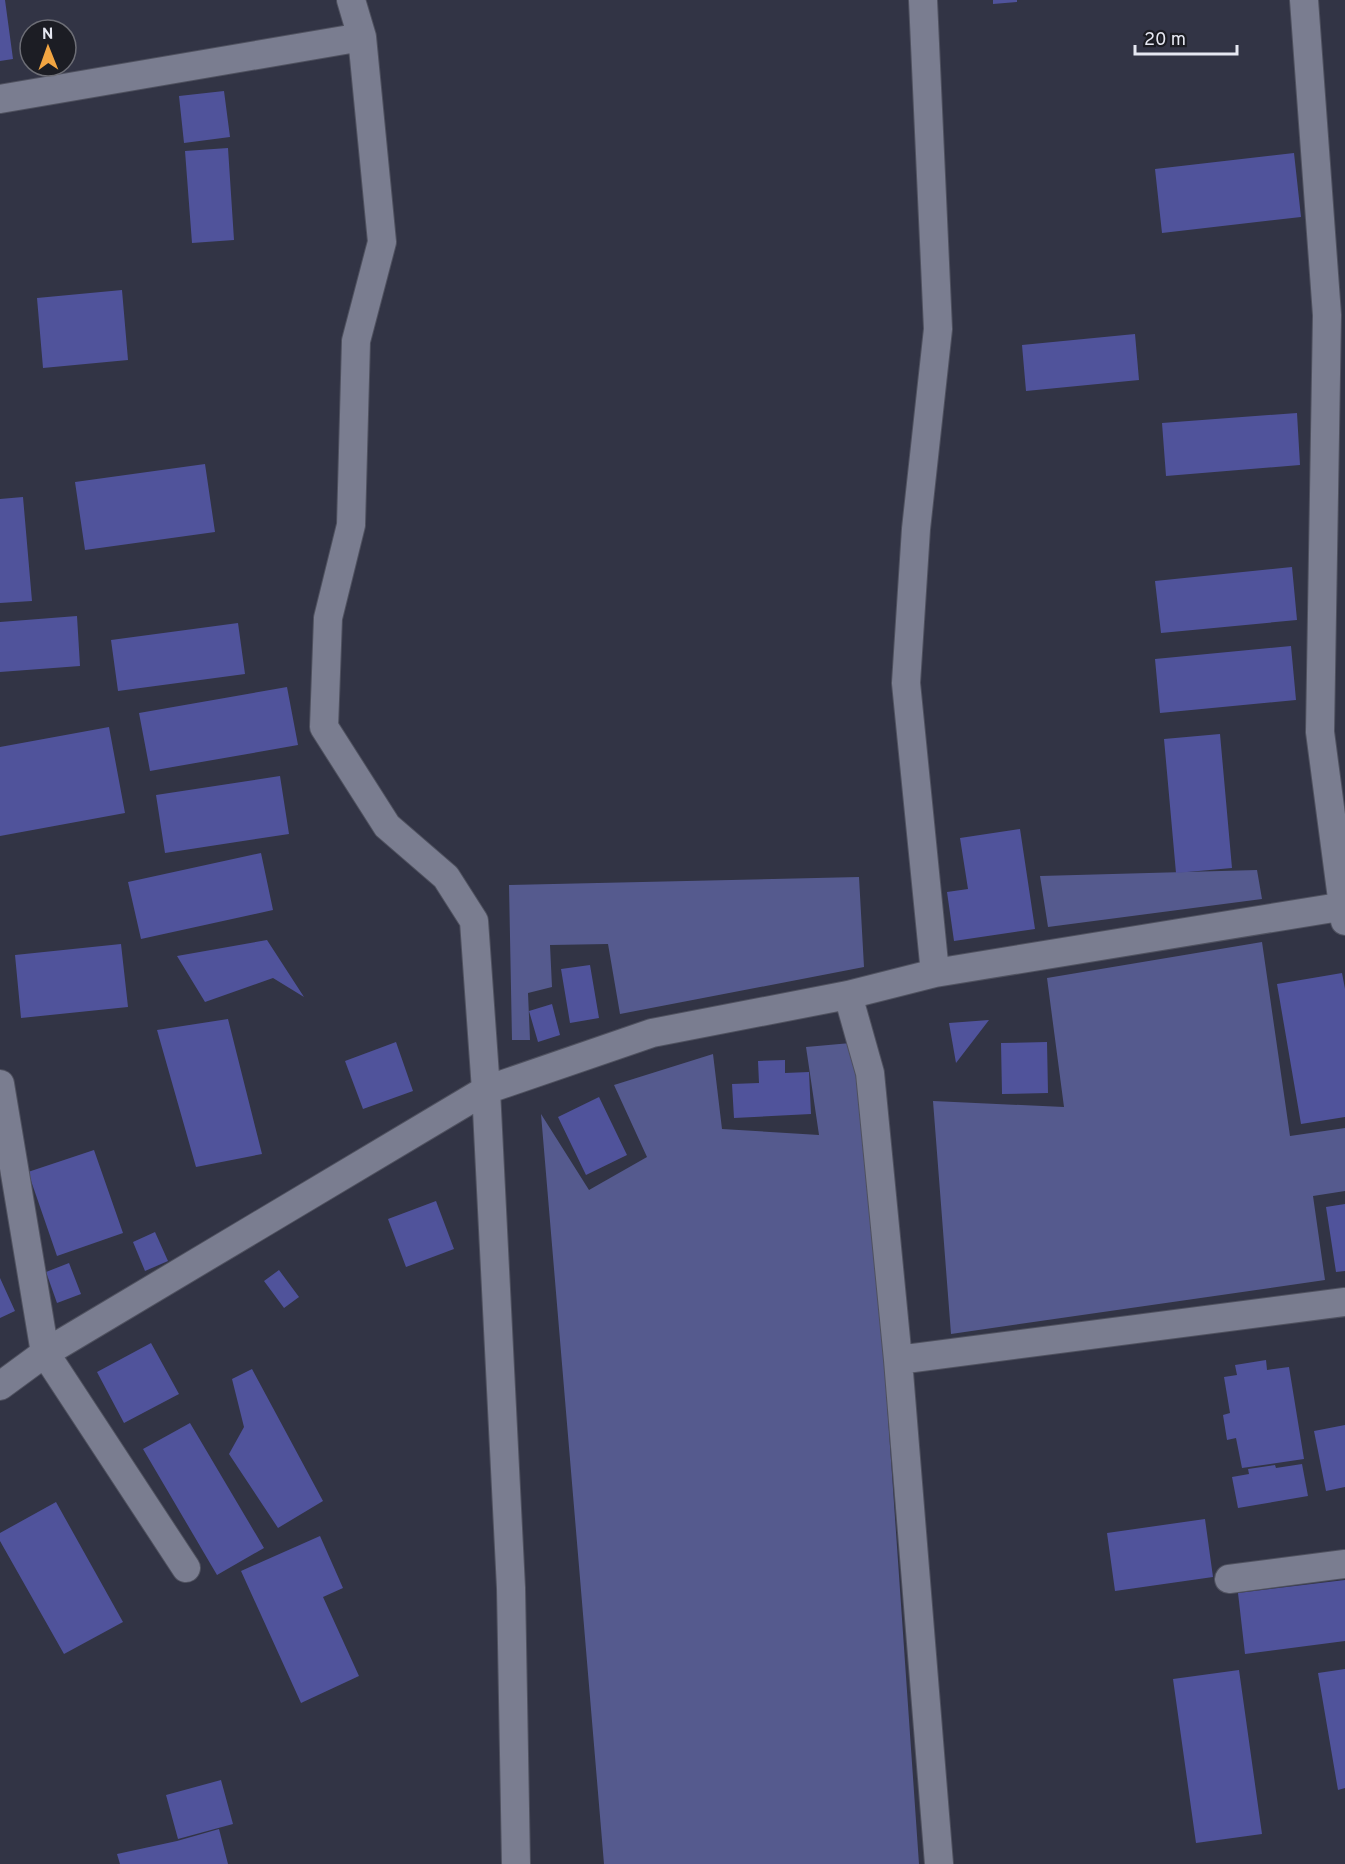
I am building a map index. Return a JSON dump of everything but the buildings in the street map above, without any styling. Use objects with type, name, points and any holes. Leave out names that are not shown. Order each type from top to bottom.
[{"type":"street","points":[[351,0],[362,37],[382,242],[356,341],[351,525],[327,618],[324,727],[387,826],[446,877],[474,921],[486,1090],[512,1588],[516,1864]]},
{"type":"street","points":[[923,0],[938,329],[916,529],[906,683],[935,973]]},
{"type":"street","points":[[0,1386],[45,1353],[486,1090],[652,1033],[848,995],[935,973],[1344,911],[1320,732],[1336,314],[1304,0]]},
{"type":"street","points":[[0,99],[362,37]]},
{"type":"street","points":[[848,995],[870,1073],[898,1360],[939,1864]]},
{"type":"street","points":[[0,1084],[45,1353],[186,1568]]},
{"type":"street","points":[[898,1360],[1345,1302]]},
{"type":"street","points":[[1229,1579],[1345,1564]]},
{"type":"shaded area","points":[[1257,870],[1262,899],[1048,927],[1040,876]]},
{"type":"shaded area","points":[[859,877],[864,967],[620,1014],[608,944],[550,945],[552,987],[528,993],[530,1040],[512,1040],[509,885]]},
{"type":"shaded area","points":[[1262,942],[1290,1136],[1345,1128],[1345,1191],[1313,1196],[1325,1280],[951,1334],[933,1101],[1064,1107],[1047,978]]},
{"type":"shaded area","points":[[862,1042],[919,1864],[604,1864],[541,1114],[589,1190],[647,1157],[614,1085],[713,1054],[722,1129],[819,1135],[806,1047]]}]
